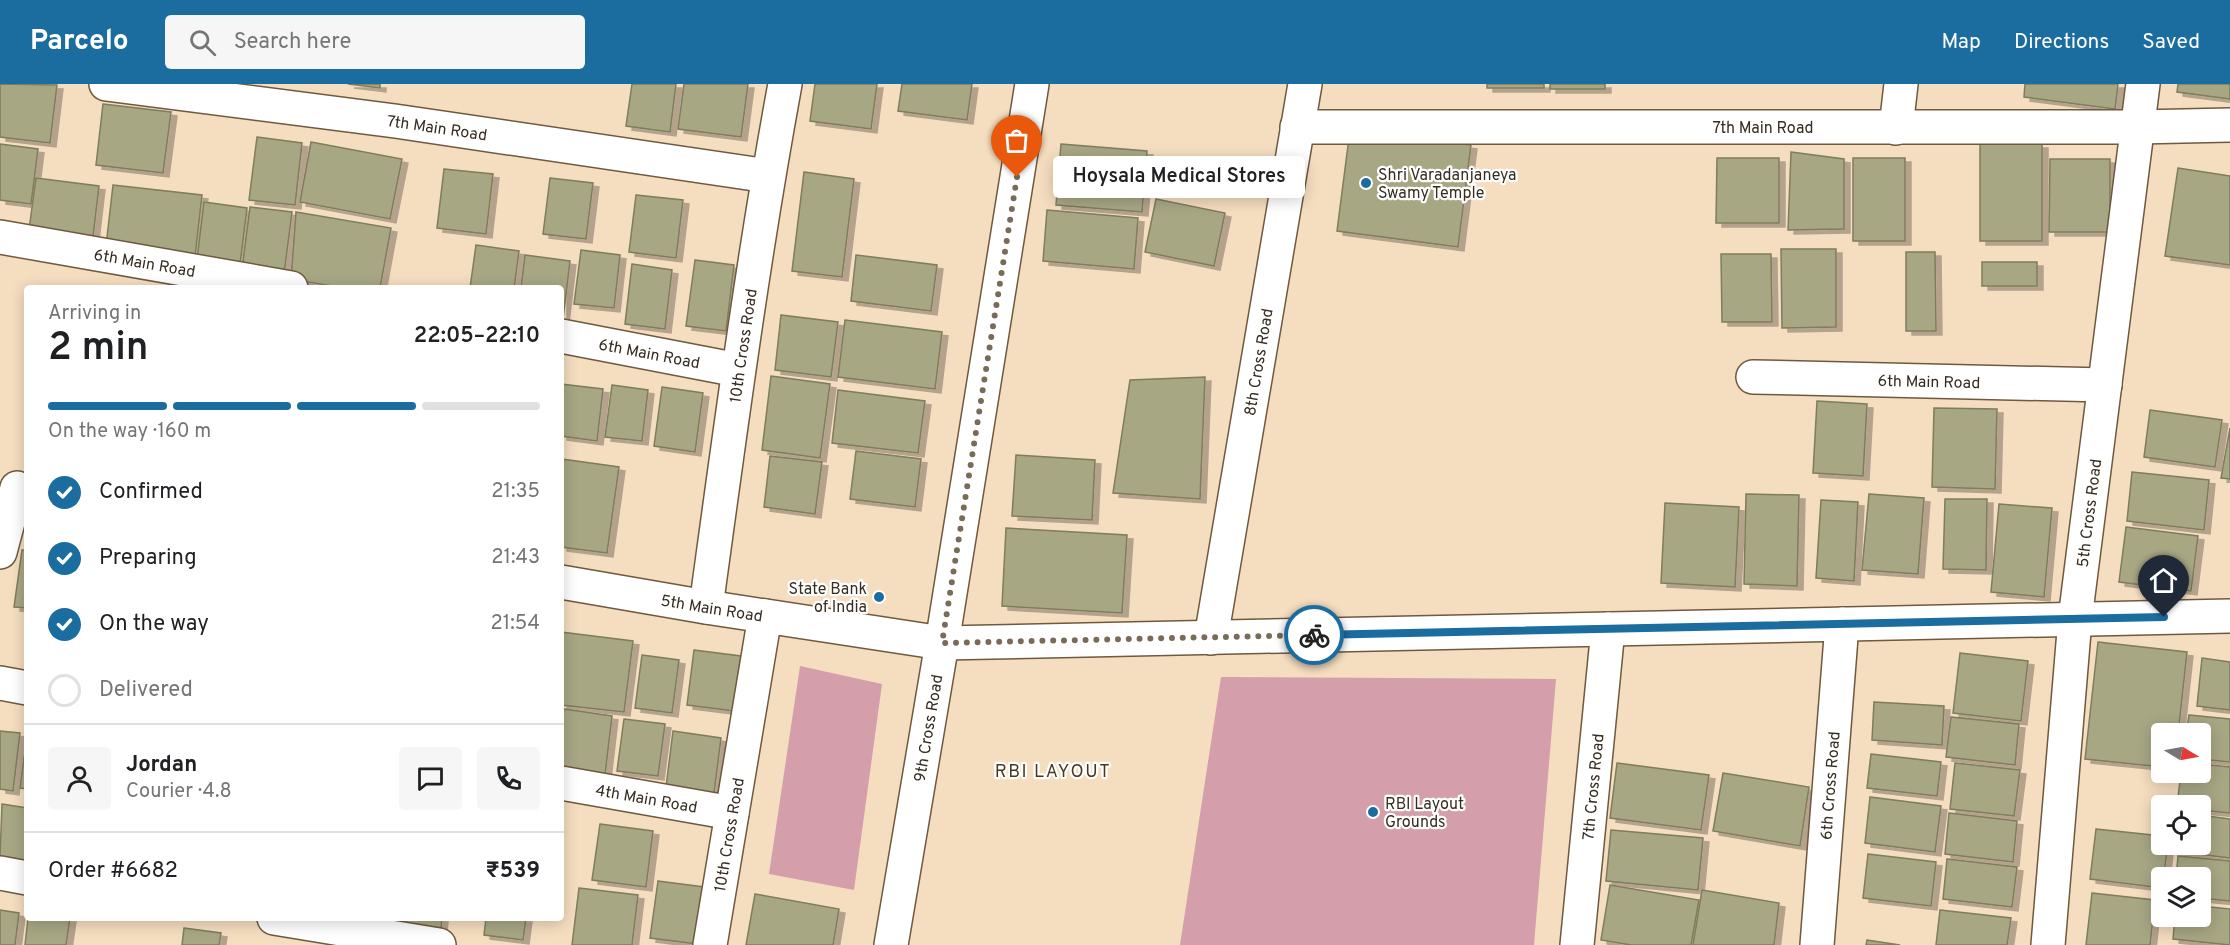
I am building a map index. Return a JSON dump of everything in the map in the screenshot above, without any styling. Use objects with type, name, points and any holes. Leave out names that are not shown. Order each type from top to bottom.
[{"type":"street","name":"7th Main Road","points":[[106,84],[395,122],[768,176]]},
{"type":"street","name":"10th Cross Road","points":[[706,607],[738,370],[768,176],[785,84]]},
{"type":"street","name":"9th Cross Road","points":[[891,945],[1032,84]]},
{"type":"street","name":"8th Cross Road","points":[[1211,638],[1305,84]]},
{"type":"street","points":[[1896,128],[1900,84]]},
{"type":"street","name":"5th Cross Road","points":[[2048,945],[2075,619],[2142,84]]},
{"type":"street","name":"7th Main Road","points":[[1297,127],[1896,128],[2230,125]]},
{"type":"street","name":"6th Main Road","points":[[0,237],[274,285]]},
{"type":"street","name":"6th Main Road","points":[[564,337],[738,370]]},
{"type":"street","name":"6th Main Road","points":[[1753,377],[2105,385]]},
{"type":"street","points":[[0,552],[14,481]]},
{"type":"street","name":"5th Main Road","points":[[564,583],[942,643],[2230,616]]},
{"type":"street","name":"10th Cross Road","points":[[710,945],[765,616]]},
{"type":"street","name":"6th Cross Road","points":[[1817,945],[1842,624]]},
{"type":"street","name":"7th Cross Road","points":[[1576,945],[1608,629]]},
{"type":"street","points":[[0,683],[24,687]]},
{"type":"street","name":"4th Main Road","points":[[564,784],[732,813]]},
{"type":"street","points":[[0,873],[24,877]]},
{"type":"street","points":[[292,921],[439,945]]},
{"type":"shaded area","points":[[800,666],[882,684],[854,890],[769,874]]},
{"type":"shaded area","name":"RBI Layout Grounds","points":[[1221,677],[1556,679],[1534,945],[1180,945]]},
{"type":"building","points":[[0,84],[57,85],[50,143],[0,137]]},
{"type":"building","points":[[348,84],[380,84],[380,88]]},
{"type":"building","points":[[632,84],[676,84],[670,132],[626,126]]},
{"type":"building","points":[[684,84],[748,84],[741,137],[678,129]]},
{"type":"building","points":[[815,84],[877,84],[871,129],[810,121]]},
{"type":"building","points":[[902,84],[972,84],[967,120],[898,111]]},
{"type":"building","points":[[1487,84],[1544,84],[1544,88],[1487,88]]},
{"type":"building","points":[[1550,84],[1605,84],[1605,89],[1550,89]]},
{"type":"building","points":[[2025,84],[2118,84],[2115,109],[2024,97]]},
{"type":"building","points":[[2178,84],[2230,84],[2230,99],[2177,92]]},
{"type":"building","points":[[103,104],[171,112],[163,173],[96,165]]},
{"type":"building","points":[[1350,130],[1471,145],[1458,247],[1337,231]]},
{"type":"building","points":[[257,137],[302,143],[295,205],[249,200]]},
{"type":"building","points":[[311,142],[402,159],[390,219],[300,202]]},
{"type":"building","points":[[0,144],[38,149],[31,204],[0,200]]},
{"type":"building","points":[[1061,144],[1147,151],[1142,212],[1056,205]]},
{"type":"building","points":[[1980,144],[2042,144],[2042,241],[1980,241]]},
{"type":"building","points":[[1791,152],[1844,159],[1844,229],[1788,230]]},
{"type":"building","points":[[1717,158],[1779,158],[1779,223],[1716,223]]},
{"type":"building","points":[[1853,158],[1905,158],[1905,241],[1853,241]]},
{"type":"building","points":[[2050,159],[2110,159],[2110,232],[2049,232]]},
{"type":"building","points":[[2178,168],[2230,176],[2230,265],[2165,256]]},
{"type":"building","points":[[444,169],[493,174],[486,234],[437,228]]},
{"type":"building","points":[[804,172],[854,179],[842,277],[792,271]]},
{"type":"building","points":[[36,178],[99,186],[92,245],[28,237]]},
{"type":"building","points":[[550,178],[593,183],[586,239],[543,234]]},
{"type":"building","points":[[113,185],[202,195],[195,256],[106,246]]},
{"type":"building","points":[[636,195],[683,200],[676,258],[629,252]]},
{"type":"building","points":[[1156,199],[1225,213],[1214,266],[1145,252]]},
{"type":"building","points":[[204,202],[247,208],[240,264],[197,259]]},
{"type":"building","points":[[250,207],[292,212],[284,274],[242,269]]},
{"type":"building","points":[[1047,210],[1138,218],[1134,269],[1043,261]]},
{"type":"building","points":[[296,212],[391,228],[381,285],[326,285],[291,279]]},
{"type":"building","points":[[476,245],[519,251],[514,285],[470,285]]},
{"type":"building","points":[[1781,249],[1836,249],[1836,327],[1782,328]]},
{"type":"building","points":[[581,250],[620,255],[614,308],[574,304]]},
{"type":"building","points":[[1906,252],[1935,252],[1936,331],[1906,331]]},
{"type":"building","points":[[1721,254],[1771,254],[1772,322],[1722,322]]},
{"type":"building","points":[[525,255],[570,261],[564,311],[564,285],[521,285]]},
{"type":"building","points":[[856,255],[937,265],[931,311],[851,301]]},
{"type":"building","points":[[695,260],[734,265],[726,331],[686,326]]},
{"type":"building","points":[[1982,262],[2037,262],[2037,286],[1982,286]]},
{"type":"building","points":[[632,264],[672,270],[665,329],[625,324]]},
{"type":"building","points":[[781,315],[838,322],[831,377],[775,370]]},
{"type":"building","points":[[845,320],[942,332],[935,389],[838,377]]},
{"type":"building","points":[[771,376],[830,384],[820,458],[762,450]]},
{"type":"building","points":[[1205,377],[1200,499],[1113,493],[1130,380]]},
{"type":"building","points":[[564,384],[603,389],[597,441],[564,436]]},
{"type":"building","points":[[612,385],[648,390],[642,441],[605,437]]},
{"type":"building","points":[[662,387],[703,393],[695,452],[654,446]]},
{"type":"building","points":[[838,390],[925,401],[918,453],[832,443]]},
{"type":"building","points":[[1817,401],[1867,404],[1863,476],[1813,473]]},
{"type":"building","points":[[1934,408],[1997,409],[1995,489],[1932,487]]},
{"type":"building","points":[[2150,410],[2222,420],[2215,467],[2144,457]]},
{"type":"building","points":[[2230,428],[2230,479],[2221,478]]},
{"type":"building","points":[[856,451],[921,459],[915,507],[850,499]]},
{"type":"building","points":[[1016,455],[1095,460],[1092,520],[1012,516]]},
{"type":"building","points":[[770,456],[822,462],[815,514],[764,507]]},
{"type":"building","points":[[564,459],[619,467],[607,553],[564,547]]},
{"type":"building","points":[[2132,472],[2209,480],[2204,530],[2127,521]]},
{"type":"building","points":[[1746,494],[1799,495],[1797,586],[1744,584]]},
{"type":"building","points":[[1869,494],[1924,498],[1918,574],[1862,570]]},
{"type":"building","points":[[1945,499],[1987,499],[1986,570],[1943,569]]},
{"type":"building","points":[[1821,500],[1858,502],[1854,581],[1816,578]]},
{"type":"building","points":[[1665,503],[1739,507],[1735,587],[1661,583]]},
{"type":"building","points":[[1999,504],[2052,508],[2044,597],[1991,592]]},
{"type":"building","points":[[2126,527],[2198,536],[2191,591],[2119,582]]},
{"type":"building","points":[[1006,528],[1127,535],[1122,613],[1002,606]]},
{"type":"building","points":[[22,550],[24,550],[24,608],[14,607]]},
{"type":"building","points":[[564,632],[633,641],[624,712],[564,705]]},
{"type":"building","points":[[2098,642],[2187,652],[2179,723],[2151,723],[2151,766],[2085,759]]},
{"type":"building","points":[[694,650],[741,656],[734,711],[687,705]]},
{"type":"building","points":[[1960,653],[2028,661],[2021,721],[1953,713]]},
{"type":"building","points":[[642,655],[679,660],[672,713],[635,708]]},
{"type":"building","points":[[2202,658],[2230,662],[2230,710],[2197,706]]},
{"type":"building","points":[[1874,702],[1944,706],[1942,745],[1872,740]]},
{"type":"building","points":[[564,709],[612,716],[605,775],[564,768]]},
{"type":"building","points":[[2189,715],[2230,719],[2230,762],[2211,760],[2211,723],[2188,723]]},
{"type":"building","points":[[1951,717],[2019,724],[2015,765],[1946,757]]},
{"type":"building","points":[[624,719],[665,724],[658,776],[617,771]]},
{"type":"building","points":[[0,731],[20,733],[13,791],[0,789]]},
{"type":"building","points":[[673,731],[721,738],[714,793],[666,787]]},
{"type":"building","points":[[1871,754],[1941,762],[1937,796],[1867,788]]},
{"type":"building","points":[[24,758],[24,789],[20,788]]},
{"type":"building","points":[[1617,763],[1709,775],[1701,830],[1610,818]]},
{"type":"building","points":[[1955,763],[2020,770],[2014,816],[1950,809]]},
{"type":"building","points":[[2211,765],[2230,767],[2230,813],[2211,811],[2211,795],[2178,795],[2180,783],[2211,783]]},
{"type":"building","points":[[1723,773],[1809,787],[1800,846],[1713,831]]},
{"type":"building","points":[[1870,797],[1941,806],[1935,852],[1865,843]]},
{"type":"building","points":[[2,804],[24,808],[24,861],[0,857]]},
{"type":"building","points":[[1949,813],[2017,821],[2013,862],[1945,854]]},
{"type":"building","points":[[2211,816],[2230,819],[2230,858],[2206,855],[2211,855]]},
{"type":"building","points":[[600,824],[653,831],[646,887],[592,880]]},
{"type":"building","points":[[2096,829],[2151,835],[2151,855],[2166,855],[2165,867],[2151,867],[2151,887],[2090,879]]},
{"type":"building","points":[[1611,830],[1703,838],[1698,890],[1606,881]]},
{"type":"building","points":[[1868,854],[1936,862],[1931,906],[1863,898]]},
{"type":"building","points":[[2178,856],[2230,861],[2230,901],[2211,899],[2211,867],[2177,867]]},
{"type":"building","points":[[1947,859],[2017,867],[2012,907],[1943,899]]},
{"type":"building","points":[[658,881],[712,888],[705,945],[650,938]]},
{"type":"building","points":[[1610,885],[1699,900],[1691,945],[1631,945],[1601,940]]},
{"type":"building","points":[[579,888],[638,895],[632,945],[572,945]]},
{"type":"building","points":[[1702,890],[1779,903],[1774,945],[1693,945]]},
{"type":"building","points":[[2092,893],[2151,900],[2150,945],[2086,945]]},
{"type":"building","points":[[755,894],[839,909],[833,945],[746,945]]},
{"type":"building","points":[[2211,907],[2230,909],[2230,945],[2173,939],[2174,927],[2211,927]]},
{"type":"building","points":[[0,910],[19,913],[15,945],[0,945]]},
{"type":"building","points":[[1940,910],[2011,918],[2007,945],[1936,945]]},
{"type":"building","points":[[28,921],[70,921],[66,945],[25,945]]},
{"type":"building","points":[[398,921],[442,921],[441,928],[398,923]]},
{"type":"building","points":[[486,921],[526,921],[523,940],[484,935]]},
{"type":"building","points":[[184,928],[221,933],[219,945],[182,945]]},
{"type":"building","points":[[1867,940],[1900,945],[1866,945]]},
{"type":"way so far","points":[[1017,177],[942,643],[1314,635]]},
{"type":"place","name":"Hoysala Medical Stores","points":[[1017,177]]},
{"type":"place","name":"Shri Varadanjaneya Swamy Temple","points":[[1366,183]]},
{"type":"place","name":"State Bank of India","points":[[879,597]]},
{"type":"place","name":"RBI Layout Grounds","points":[[1373,812]]},
{"type":"district","name":"RBI LAYOUT","points":[[1053,771]]},
{"type":"route","points":[[1314,635],[2164,617]]}]
